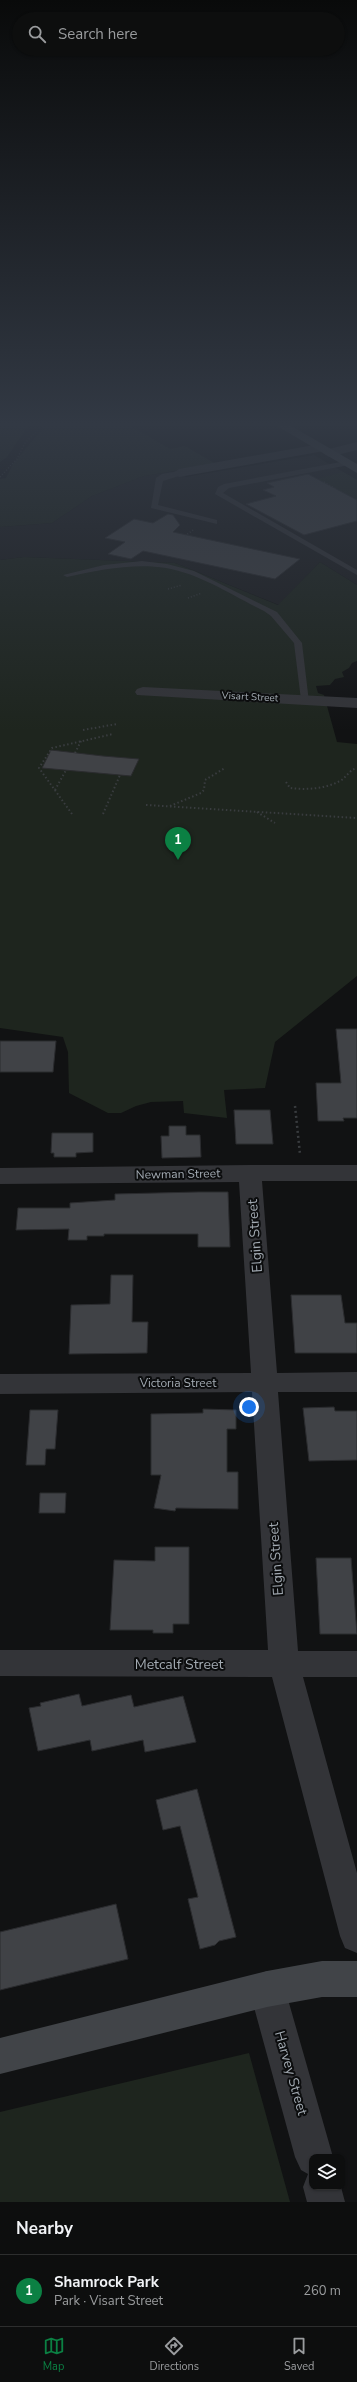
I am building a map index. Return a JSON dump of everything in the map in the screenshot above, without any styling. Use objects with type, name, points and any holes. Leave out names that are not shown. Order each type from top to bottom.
[{"type":"street","name":"Visart Street","points":[[143,692],[357,703]]},
{"type":"street","name":"Elgin Street","points":[[250,1173],[284,1664],[357,1936]]},
{"type":"street","name":"Newman Street","points":[[0,1176],[357,1173]]},
{"type":"street","name":"Victoria Street","points":[[0,1384],[357,1382]]},
{"type":"street","name":"Metcalf Street","points":[[0,1663],[357,1664]]},
{"type":"street","points":[[0,2056],[267,1989],[322,1979],[357,1979]]},
{"type":"street","name":"Harvey Street","points":[[267,1989],[313,2154]]},
{"type":"street","points":[[323,2190],[326,2202]]},
{"type":"lane","points":[[274,526],[357,573]]},
{"type":"lane","points":[[67,575],[121,566],[167,566],[189,573],[267,609],[274,614],[298,643],[306,700]]},
{"type":"path","points":[[185,536],[193,530]]},
{"type":"path","points":[[188,598],[206,591]]},
{"type":"path","points":[[83,730],[117,724]]},
{"type":"path","points":[[72,814],[40,768],[52,748],[113,734]]},
{"type":"path","points":[[75,753],[81,741]]},
{"type":"path","points":[[169,806],[201,793],[204,790],[205,780],[225,768]]},
{"type":"path","points":[[286,782],[290,788],[296,789],[320,786],[339,781],[351,769],[357,768]]},
{"type":"path","points":[[55,790],[66,770]]},
{"type":"path","points":[[103,814],[120,775]]},
{"type":"path","points":[[146,805],[357,818]]},
{"type":"path","points":[[256,812],[275,823]]},
{"type":"path","points":[[295,1106],[302,1173]]},
{"type":"shaded area","points":[[357,526],[357,585],[320,562],[279,605],[175,563],[24,557],[0,560],[0,527]]},
{"type":"shaded area","points":[[24,557],[175,563],[278,605],[320,562],[357,585],[357,661],[352,663],[349,668],[342,672],[344,677],[335,679],[330,685],[316,686],[318,693],[324,695],[337,742],[357,744],[357,976],[275,1042],[265,1088],[224,1090],[227,1118],[184,1113],[183,1101],[151,1102],[136,1106],[121,1113],[108,1113],[69,1093],[68,1052],[63,1037],[0,1028],[0,560]]},
{"type":"shaded area","points":[[249,2053],[290,2202],[0,2202],[0,2112]]},
{"type":"building","points":[[124,526],[179,526],[173,532],[300,559],[275,579],[143,551],[131,559],[108,554],[125,542],[105,538]]},
{"type":"building","points":[[287,526],[339,526],[304,535]]},
{"type":"building","points":[[51,750],[139,759],[131,776],[42,768]]},
{"type":"building","points":[[336,1029],[357,1029],[357,1118],[343,1118],[344,1121],[318,1121],[316,1083],[341,1083]]},
{"type":"building","points":[[0,1041],[56,1041],[53,1072],[0,1072]]},
{"type":"building","points":[[234,1110],[270,1110],[273,1144],[236,1144]]},
{"type":"building","points":[[169,1126],[186,1126],[186,1135],[200,1135],[201,1157],[162,1158],[161,1136],[169,1136]]},
{"type":"building","points":[[52,1133],[93,1133],[93,1152],[76,1153],[76,1157],[54,1157],[54,1153],[51,1153]]},
{"type":"building","points":[[228,1192],[230,1247],[198,1247],[198,1234],[104,1234],[104,1236],[87,1236],[87,1240],[68,1240],[69,1229],[16,1230],[18,1208],[70,1208],[70,1203],[115,1200],[115,1194]]},
{"type":"building","points":[[111,1275],[133,1275],[132,1322],[148,1322],[147,1353],[69,1354],[71,1305],[110,1304]]},
{"type":"building","points":[[291,1295],[341,1295],[345,1323],[357,1323],[357,1353],[295,1353]]},
{"type":"building","points":[[334,1407],[335,1411],[357,1411],[357,1460],[309,1461],[303,1408]]},
{"type":"building","points":[[203,1409],[236,1410],[236,1429],[227,1429],[227,1472],[238,1472],[238,1509],[176,1508],[175,1511],[154,1508],[161,1475],[151,1475],[151,1414],[203,1413]]},
{"type":"building","points":[[30,1410],[58,1410],[55,1449],[46,1449],[45,1465],[26,1465]]},
{"type":"building","points":[[40,1493],[66,1493],[65,1513],[39,1513]]},
{"type":"building","points":[[155,1547],[189,1547],[189,1624],[173,1624],[173,1633],[153,1633],[153,1630],[110,1630],[114,1560],[155,1561]]},
{"type":"building","points":[[316,1558],[351,1558],[357,1634],[320,1634]]},
{"type":"building","points":[[79,1694],[82,1706],[131,1695],[134,1707],[183,1696],[196,1742],[145,1752],[143,1740],[92,1751],[90,1740],[38,1751],[29,1708],[41,1706],[40,1703]]},
{"type":"building","points":[[197,1789],[236,1937],[219,1941],[215,1945],[200,1949],[188,1899],[198,1897],[180,1826],[163,1830],[156,1800]]},
{"type":"building","points":[[116,1904],[128,1959],[0,1990],[0,1932]]},
{"type":"place","name":"Shamrock Park","points":[[178,860]]}]
